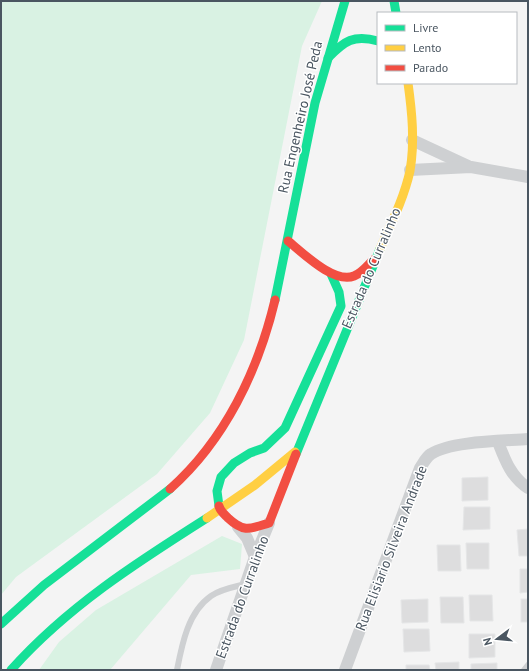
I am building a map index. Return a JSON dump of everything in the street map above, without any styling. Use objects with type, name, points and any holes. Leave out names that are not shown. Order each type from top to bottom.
[{"type":"street","name":"Rua Engenheiro José Peda","points":[[1,624],[40,588],[183,478],[214,442],[241,397],[253,371],[275,304],[324,63],[345,1]]},
{"type":"street","points":[[394,1],[396,12]]},
{"type":"street","points":[[324,63],[339,46],[348,39],[359,38],[377,41]]},
{"type":"street","name":"Estrada do Curralinho","points":[[216,670],[255,557],[350,318],[378,256],[410,170],[412,106],[408,84]]},
{"type":"street","points":[[412,140],[471,167]]},
{"type":"street","points":[[410,170],[471,167],[528,177]]},
{"type":"street","points":[[288,241],[331,274],[341,278],[351,277],[378,256]]},
{"type":"street","points":[[255,557],[247,538],[220,510],[217,491],[220,476],[250,453],[264,448],[285,428],[341,306],[340,292],[331,274]]},
{"type":"street","name":"Rua Elisiario Silveira Andrade","points":[[345,670],[407,503],[423,464],[429,454],[440,449],[459,445],[528,439]]},
{"type":"street","points":[[498,442],[510,471],[528,488]]},
{"type":"street","points":[[11,670],[48,630],[76,606],[126,570],[220,510],[275,472],[299,448]]},
{"type":"street","points":[[238,527],[252,528],[269,523]]},
{"type":"lane","points":[[177,670],[184,637],[199,608],[211,596],[224,590],[246,584]]},
{"type":"lane","points":[[524,670],[528,665]]},
{"type":"green space","points":[[1,1],[322,1],[302,46],[244,340],[210,413],[157,474],[16,577],[1,595]]},
{"type":"green space","points":[[222,536],[242,544],[240,569],[191,575],[110,670],[39,670],[59,642],[96,610]]},
{"type":"building","points":[[488,477],[488,500],[462,501],[462,478]]},
{"type":"building","points":[[464,507],[490,507],[490,529],[463,530]]},
{"type":"building","points":[[528,529],[528,556],[519,556],[517,530]]},
{"type":"building","points":[[466,543],[489,543],[489,569],[467,569]]},
{"type":"building","points":[[437,545],[460,545],[461,571],[438,571]]},
{"type":"building","points":[[520,569],[528,569],[528,592],[520,593]]},
{"type":"building","points":[[469,595],[492,595],[493,621],[470,621]]},
{"type":"building","points":[[440,597],[463,597],[464,623],[441,623]]},
{"type":"building","points":[[428,599],[428,622],[402,623],[401,600]]},
{"type":"building","points":[[521,599],[528,599],[528,622],[521,622]]},
{"type":"building","points":[[403,629],[429,629],[430,651],[404,652]]},
{"type":"building","points":[[469,634],[495,634],[495,657],[469,658]]},
{"type":"building","points":[[459,662],[459,670],[436,670],[435,663]]},
{"type":"building","points":[[497,663],[497,670],[471,670],[471,664]]},
{"type":"building","points":[[406,665],[429,665],[430,670],[406,670]]},
{"type":"traffic: fast","points":[[275,300],[315,103],[345,1]]},
{"type":"traffic: fast","points":[[394,1],[396,12]]},
{"type":"traffic: fast","points":[[328,58],[339,47],[350,40],[362,38],[377,41]]},
{"type":"traffic: fast","points":[[296,454],[380,249]]},
{"type":"traffic: fast","points":[[219,506],[217,491],[221,477],[234,463],[250,453],[264,448],[285,428],[341,306],[339,292],[331,274]]},
{"type":"traffic: fast","points":[[1,624],[44,585],[170,489]]},
{"type":"traffic: fast","points":[[11,670],[55,626],[103,587],[207,518]]},
{"type":"traffic: slow","points":[[380,249],[401,201],[412,160],[411,105],[408,84]]},
{"type":"traffic: slow","points":[[207,518],[255,485],[295,452]]},
{"type":"traffic: jam","points":[[288,241],[319,266],[337,276],[346,277],[357,275],[373,260]]},
{"type":"traffic: jam","points":[[170,489],[190,470],[207,449],[237,403],[259,353],[275,300]]},
{"type":"traffic: jam","points":[[219,506],[221,511],[228,518],[243,528],[252,528],[269,523],[296,454]]}]
